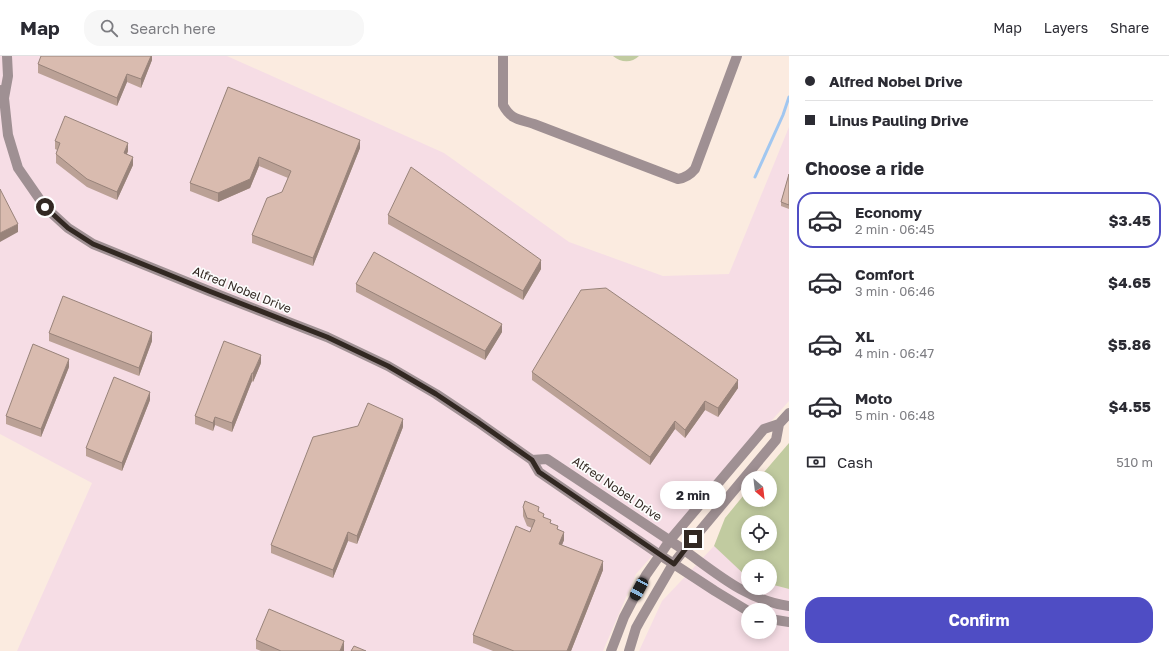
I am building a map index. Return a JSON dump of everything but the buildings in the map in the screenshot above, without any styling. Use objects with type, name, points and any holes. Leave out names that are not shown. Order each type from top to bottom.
[{"type":"street","name":"Alfred Nobel Drive","points":[[7,56],[8,76],[2,94],[8,135],[18,168],[45,207],[68,228],[93,244],[327,337],[388,366],[454,406],[532,460],[539,472],[660,555],[741,607]]},
{"type":"street","points":[[503,56],[503,105],[512,117],[678,178],[687,176],[695,169],[738,56]]},
{"type":"street","points":[[611,651],[624,618],[646,575],[670,540],[764,429],[779,424],[789,413]]},
{"type":"street","points":[[629,651],[636,628],[674,564],[776,440],[779,424]]},
{"type":"street","name":"Alfred Nobel Drive","points":[[532,460],[547,459],[670,540],[741,590],[756,597],[780,605],[789,606]]},
{"type":"street","points":[[777,620],[789,622]]},
{"type":"shaded area","points":[[0,56],[227,56],[444,153],[569,242],[663,276],[729,274],[789,127],[789,401],[636,574],[603,651],[17,651],[92,483],[0,434]]},
{"type":"shaded area","points":[[715,545],[741,569],[741,595],[777,595],[777,585],[789,589],[789,651],[639,651],[662,601]]},
{"type":"green space","points":[[613,56],[639,56],[630,61],[623,61]]},
{"type":"green space","points":[[789,443],[789,589],[777,586],[777,559],[741,559],[741,571],[714,546],[725,518],[741,499],[741,507],[777,507],[777,471],[765,471]]},
{"type":"waterway","points":[[755,177],[783,115],[789,97]]},
{"type":"route","points":[[45,207],[68,228],[93,244],[327,337],[388,366],[436,394],[478,422],[532,460],[539,472],[674,564],[693,539]]}]
